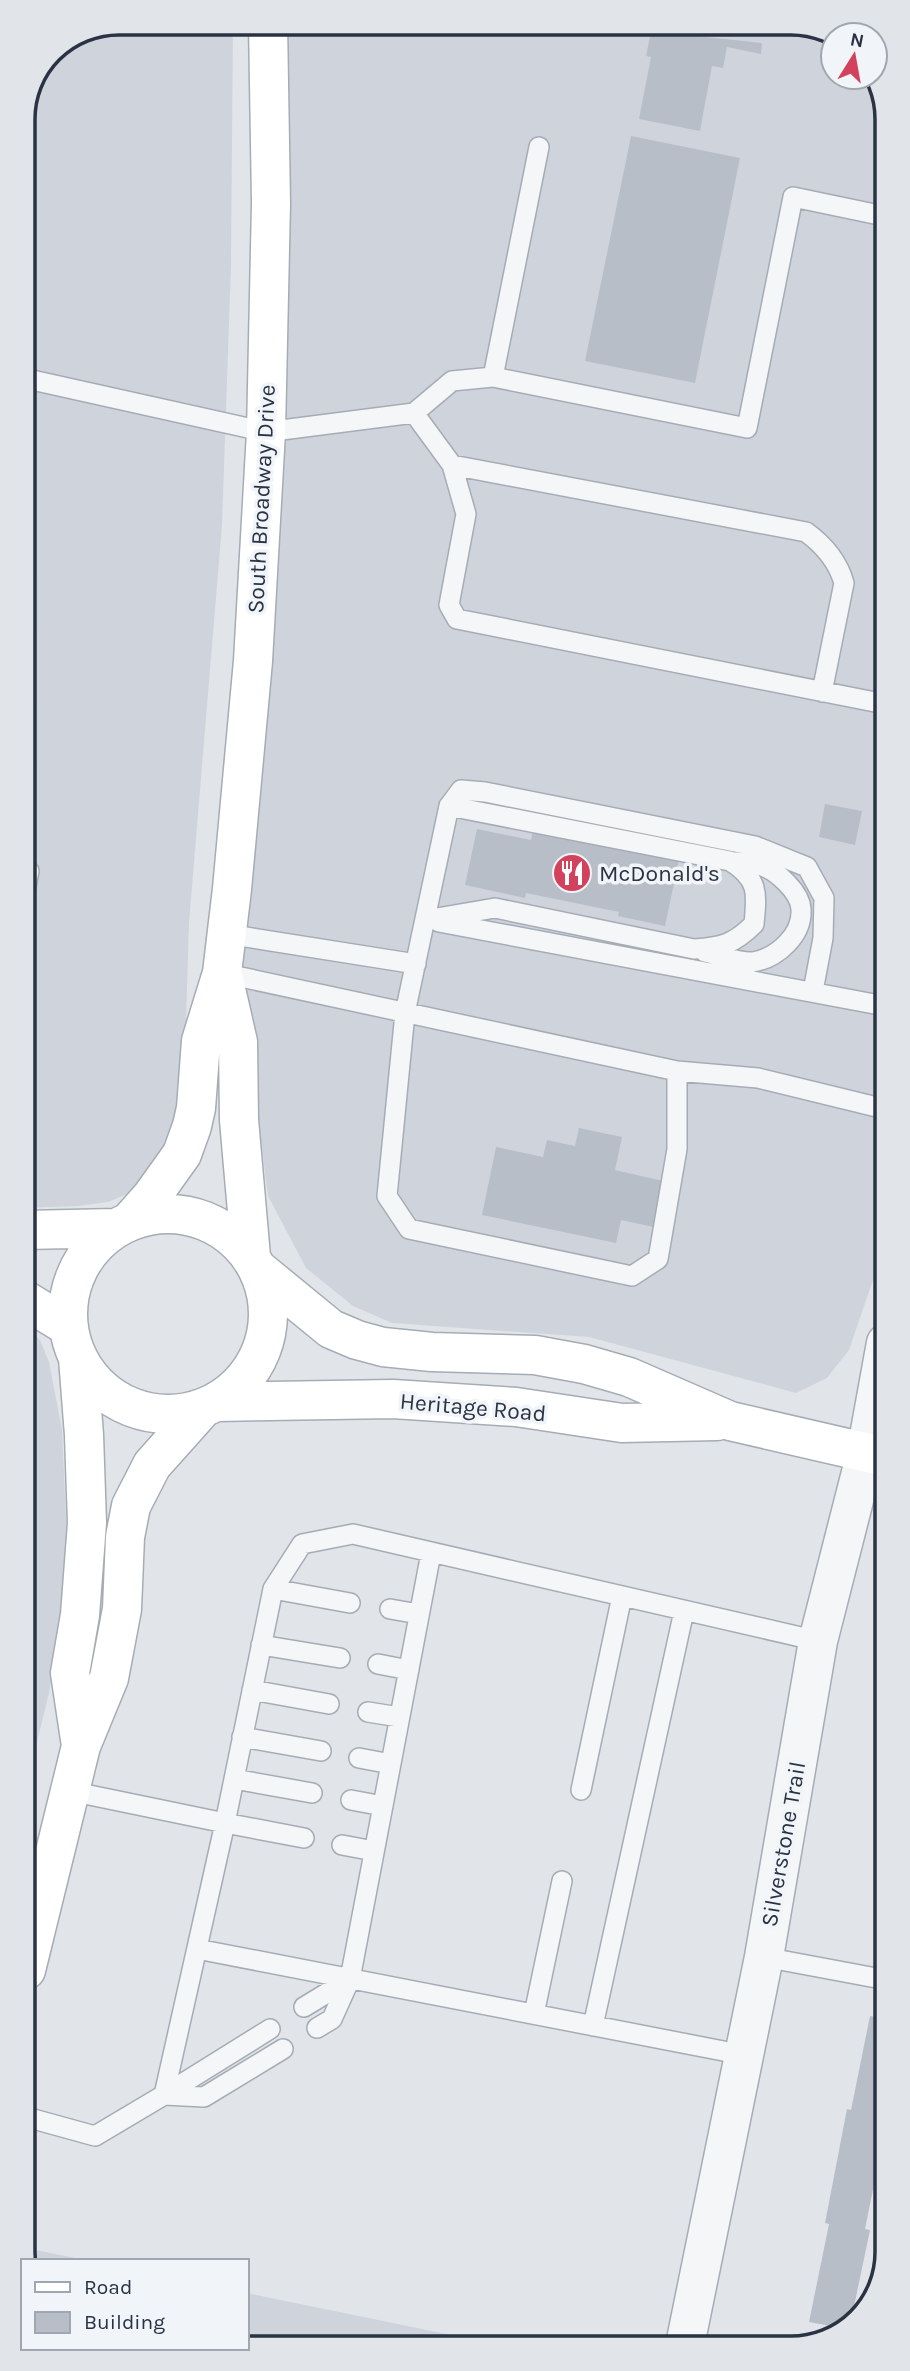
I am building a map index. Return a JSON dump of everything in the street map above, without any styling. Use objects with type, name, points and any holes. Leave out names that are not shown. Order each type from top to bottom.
[{"type":"main road","name":"South Broadway Drive","points":[[123,1225],[152,1196],[181,1154],[197,1108],[201,1041],[222,974],[253,661],[266,432],[271,203],[268,35]]},
{"type":"main road","name":"South Broadway Drive","points":[[222,974],[238,1042],[239,1120],[255,1263]]},
{"type":"main road","points":[[35,1229],[123,1225],[158,1214],[202,1220],[229,1235],[255,1263],[265,1284],[269,1314],[264,1345],[258,1359],[245,1378],[229,1394],[209,1406],[187,1413],[163,1414],[128,1406],[103,1390],[84,1368],[73,1342],[35,1309]]},
{"type":"main road","points":[[81,1746],[70,1673],[80,1615],[87,1523],[84,1435],[69,1298],[77,1271],[94,1247],[123,1225]]},
{"type":"main road","name":"Heritage Road","points":[[255,1263],[331,1328],[356,1340],[383,1347],[432,1352],[535,1355],[584,1364],[629,1377],[730,1421],[875,1455]]},
{"type":"main road","name":"Heritage Road","points":[[209,1406],[393,1399],[516,1407],[622,1423],[730,1421]]},
{"type":"main road","points":[[35,1933],[81,1746],[109,1678],[122,1609],[125,1537],[131,1506],[152,1465],[209,1406]]},
{"type":"street","name":"Silverstone Trail","points":[[687,2336],[764,1957],[818,1642],[875,1458]]},
{"type":"lane","points":[[493,377],[539,147]]},
{"type":"lane","points":[[35,381],[266,432],[414,414],[452,381],[493,377],[747,428],[793,197],[875,214]]},
{"type":"lane","points":[[414,414],[452,466],[466,514],[449,605],[457,619],[875,702]]},
{"type":"lane","points":[[452,466],[806,533],[818,541],[840,568],[844,583],[822,692]]},
{"type":"lane","points":[[677,1072],[677,1149],[658,1259],[632,1276],[409,1229],[387,1196],[405,1013],[449,806],[461,790],[485,792],[755,845],[807,867],[824,898],[823,938],[813,991]]},
{"type":"lane","points":[[425,920],[495,908],[752,962],[772,956],[787,945],[798,927],[801,908],[793,890],[763,866],[449,806]]},
{"type":"lane","points":[[694,949],[719,947],[740,939],[754,924],[756,887],[747,871],[730,861]]},
{"type":"lane","points":[[425,920],[875,1004]]},
{"type":"lane","points":[[227,933],[416,964]]},
{"type":"lane","points":[[222,974],[677,1072],[758,1078],[875,1106]]},
{"type":"lane","points":[[164,2095],[225,1823],[273,1589],[302,1544],[353,1534],[818,1642]]},
{"type":"lane","points":[[317,2028],[332,2018],[350,1979],[430,1553]]},
{"type":"lane","points":[[273,1589],[350,1603]]},
{"type":"lane","points":[[581,1790],[622,1596]]},
{"type":"lane","points":[[390,1609],[419,1614]]},
{"type":"lane","points":[[593,2026],[684,1611]]},
{"type":"lane","points":[[261,1645],[340,1658]]},
{"type":"lane","points":[[378,1664],[409,1670]]},
{"type":"lane","points":[[252,1690],[329,1704]]},
{"type":"lane","points":[[368,1712],[400,1717]]},
{"type":"lane","points":[[242,1737],[321,1751]]},
{"type":"lane","points":[[359,1758],[391,1764]]},
{"type":"lane","points":[[234,1779],[312,1793]]},
{"type":"lane","points":[[69,1791],[304,1838]]},
{"type":"lane","points":[[351,1800],[383,1806]]},
{"type":"lane","points":[[342,1845],[374,1851]]},
{"type":"lane","points":[[534,2014],[562,1881]]},
{"type":"lane","points":[[197,1950],[744,2055]]},
{"type":"lane","points":[[764,1957],[875,1978]]},
{"type":"lane","points":[[304,2007],[350,1979]]},
{"type":"lane","points":[[35,2119],[95,2136],[270,2029]]},
{"type":"lane","points":[[164,2095],[204,2097],[283,2049]]},
{"type":"shaded area","points":[[119,35],[233,35],[231,266],[222,525],[189,923],[184,1088],[170,1139],[143,1179],[125,1195],[108,1202],[35,1208],[35,114],[38,97],[52,68],[77,46],[92,39]]},
{"type":"shaded area","points":[[267,35],[796,35],[819,40],[819,91],[870,91],[875,119],[875,1274],[849,1350],[827,1378],[796,1393],[589,1337],[392,1323],[353,1306],[306,1268],[268,1196],[259,1126],[222,973]]},
{"type":"shaded area","points":[[35,1335],[49,1362],[62,1430],[67,1540],[63,1608],[49,1693],[35,1750]]},
{"type":"shaded area","points":[[35,2250],[80,2259],[36,2259]]},
{"type":"shaded area","points":[[248,2293],[456,2336],[248,2336]]},
{"type":"building","points":[[650,35],[688,35],[762,43],[761,54],[727,47],[723,68],[712,66],[700,131],[639,119],[651,57],[646,56]]},
{"type":"building","points":[[631,136],[740,158],[695,383],[585,361]]},
{"type":"building","points":[[825,804],[862,811],[855,845],[819,837]]},
{"type":"building","name":"McDonald's","points":[[477,829],[531,840],[533,830],[679,860],[665,926],[618,916],[619,912],[526,893],[525,898],[465,885]]},
{"type":"building","points":[[579,1128],[622,1137],[615,1170],[681,1185],[672,1231],[621,1220],[616,1243],[482,1215],[496,1147],[543,1157],[547,1140],[575,1146]]},
{"type":"building","points":[[870,2016],[875,2017],[875,2179],[865,2229],[870,2230],[854,2307],[830,2326],[809,2322],[829,2224],[825,2223],[847,2109],[851,2110]]},
{"type":"place","name":"McDonald's","points":[[572,873]]}]
